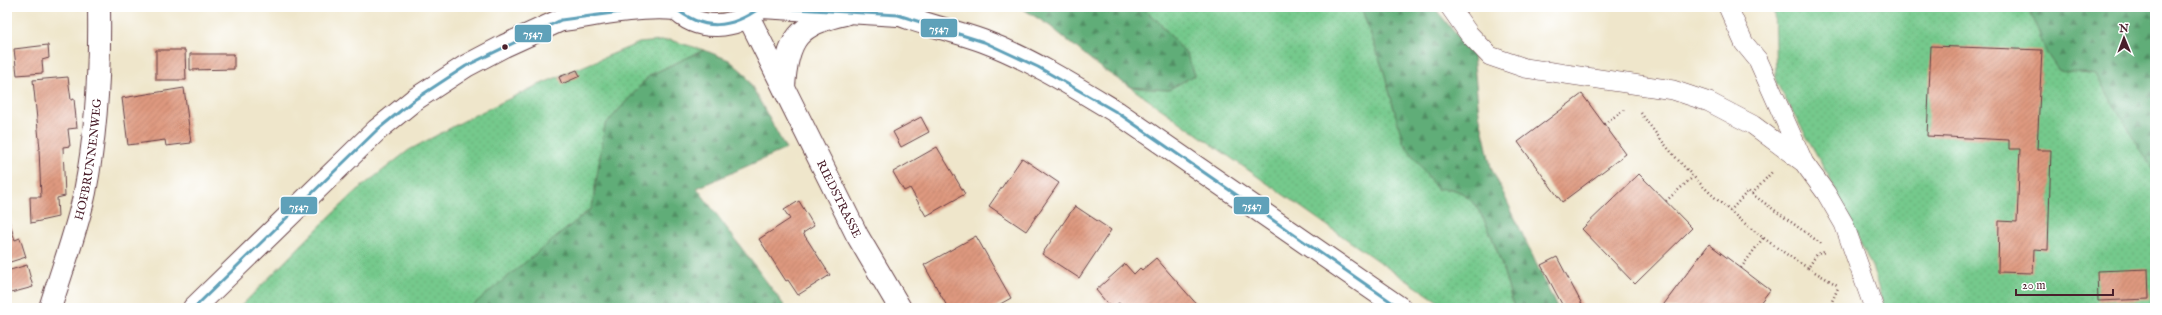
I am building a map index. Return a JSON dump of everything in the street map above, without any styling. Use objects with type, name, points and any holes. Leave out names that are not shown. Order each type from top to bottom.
[{"type":"main road","name":"HOFBRUNNENWEG","points":[[50,308],[85,193],[91,156],[100,72],[99,7]]},
{"type":"main road","points":[[194,308],[377,130],[414,100],[466,66],[504,46],[561,20],[580,7]]},
{"type":"main road","points":[[561,20],[658,7],[675,8],[688,18],[704,24],[720,25],[736,23],[757,11],[850,13],[890,11],[984,42],[1038,67],[1118,113],[1400,308]]},
{"type":"main road","name":"RIEDSTRASSE","points":[[757,11],[784,87],[857,235],[900,308]]},
{"type":"main road","points":[[784,87],[788,53],[803,30],[822,19],[850,13]]},
{"type":"lane","points":[[1450,7],[1469,34],[1490,56],[1525,68],[1673,90],[1709,102],[1753,125],[1797,158],[1826,192],[1844,224],[1874,308]]},
{"type":"lane","points":[[1728,7],[1744,43],[1758,60],[1797,158]]},
{"type":"path","points":[[7,42],[12,80],[7,80]]},
{"type":"path","points":[[1619,81],[1634,103],[1693,176],[1730,212],[1763,238],[1808,268],[1840,286],[1829,308]]},
{"type":"path","points":[[1604,124],[1634,103]]},
{"type":"path","points":[[1752,194],[1797,158]]},
{"type":"path","points":[[1666,201],[1693,176]]},
{"type":"path","points":[[1730,212],[1748,191],[1825,246]]},
{"type":"path","points":[[1741,268],[1763,238]]},
{"type":"path","points":[[1808,268],[1817,254],[1831,251]]},
{"type":"green space","points":[[1020,7],[1141,7],[1159,22],[1187,55],[1195,75],[1168,90],[1130,87],[1101,68],[1050,26]]},
{"type":"green space","points":[[1141,7],[1361,7],[1384,72],[1395,112],[1437,188],[1455,190],[1467,196],[1477,208],[1494,241],[1514,308],[1448,308],[1382,264],[1130,87],[1168,90],[1195,75],[1187,55],[1159,22]]},
{"type":"green space","points":[[1361,7],[1434,7],[1473,55],[1479,113],[1491,167],[1557,308],[1514,308],[1494,241],[1477,208],[1467,196],[1455,190],[1437,189],[1403,142],[1384,72]]},
{"type":"green space","points":[[1774,7],[2155,7],[2155,308],[1884,308],[1873,269],[1827,173],[1776,82]]},
{"type":"green space","points":[[2029,7],[2155,7],[2155,173],[2096,75],[2058,70],[2046,52]]},
{"type":"green space","points":[[670,40],[704,50],[650,75],[605,125],[592,208],[473,306],[469,308],[239,308],[326,220],[360,188],[409,150],[473,116],[536,86],[639,43]]},
{"type":"green space","points":[[704,50],[729,60],[745,74],[786,149],[697,188],[786,308],[469,308],[592,208],[605,125],[650,75]]},
{"type":"building","points":[[48,45],[49,58],[42,60],[43,73],[17,75],[14,49]]},
{"type":"building","points":[[1931,46],[2042,50],[2037,150],[2051,150],[2048,250],[2034,249],[2033,273],[1998,272],[1999,221],[2017,222],[2020,149],[2009,149],[2009,140],[1927,136]]},
{"type":"building","points":[[156,50],[185,50],[186,80],[156,80]]},
{"type":"building","points":[[190,54],[234,54],[234,69],[190,70]]},
{"type":"building","points":[[577,70],[580,76],[562,84],[559,77]]},
{"type":"building","points":[[68,77],[71,100],[74,99],[77,128],[68,129],[70,146],[63,147],[65,196],[57,198],[58,217],[31,223],[30,197],[41,197],[40,149],[33,80]]},
{"type":"building","points":[[184,88],[191,143],[166,146],[165,140],[128,145],[122,98]]},
{"type":"building","points":[[1582,94],[1626,154],[1562,202],[1518,142]]},
{"type":"building","points":[[921,117],[929,132],[901,147],[893,132]]},
{"type":"building","points":[[937,147],[965,194],[926,216],[910,188],[904,191],[893,172]]},
{"type":"building","points":[[1022,158],[1059,183],[1026,231],[989,206]]},
{"type":"building","points":[[1639,174],[1692,228],[1635,284],[1582,229]]},
{"type":"building","points":[[799,201],[814,226],[803,233],[830,275],[798,295],[788,280],[786,281],[759,239],[790,219],[784,210]]},
{"type":"building","points":[[1075,206],[1111,230],[1079,278],[1042,254]]},
{"type":"building","points":[[7,215],[15,240],[20,238],[26,257],[7,263]]},
{"type":"building","points":[[976,236],[1011,298],[993,308],[948,308],[924,265]]},
{"type":"building","points":[[1709,244],[1770,290],[1756,308],[1661,308]]},
{"type":"building","points":[[1557,257],[1584,308],[1564,308],[1541,265]]},
{"type":"building","points":[[1156,258],[1200,308],[1123,308],[1119,303],[1111,308],[1096,290],[1125,264],[1134,274],[1140,268],[1142,270]]},
{"type":"building","points":[[27,265],[33,287],[7,294],[7,271]]},
{"type":"building","points":[[2148,269],[2149,299],[2098,301],[2097,271]]},
{"type":"transit line","name":"7547","points":[[194,308],[377,130],[414,100],[466,66],[561,20],[658,7],[676,9]]},
{"type":"transit line","name":"7547","points":[[674,7],[696,21],[717,25],[739,20],[761,7]]},
{"type":"transit line","name":"7547","points":[[761,7],[898,15],[984,42],[1038,67],[1118,113],[1400,308]]}]
